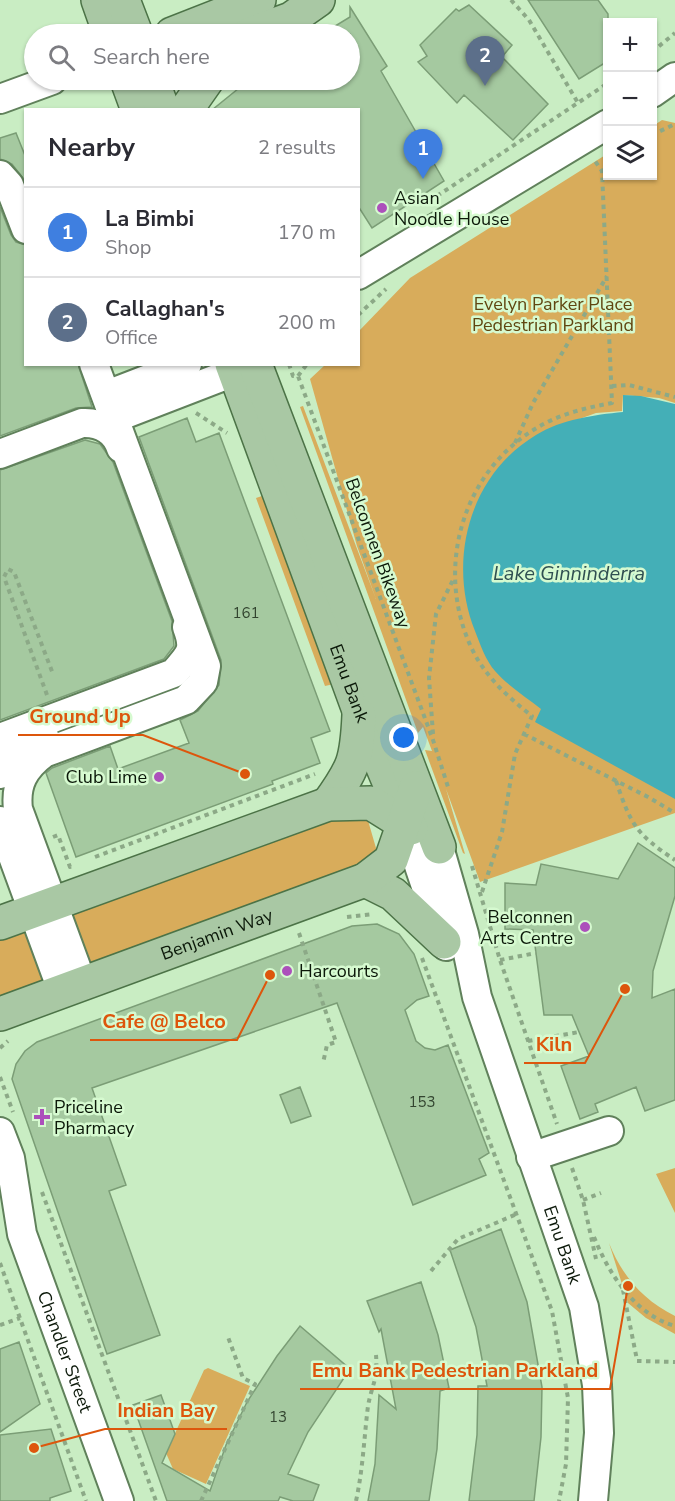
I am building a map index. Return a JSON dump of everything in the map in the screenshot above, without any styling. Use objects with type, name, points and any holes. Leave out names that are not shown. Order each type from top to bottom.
[{"type":"main road","points":[[98,0],[106,24]]},
{"type":"main road","points":[[123,0],[132,24]]},
{"type":"main road","points":[[198,24],[259,0]]},
{"type":"main road","points":[[283,24],[318,0]]},
{"type":"main road","points":[[140,90],[161,108]]},
{"type":"main road","points":[[187,108],[200,90]]},
{"type":"main road","name":"Emu Bank","points":[[246,366],[360,713],[386,771],[405,824]]},
{"type":"main road","name":"Emu Bank","points":[[246,366],[439,847]]},
{"type":"main road","points":[[328,804],[350,773],[357,756],[360,713]]},
{"type":"main road","name":"Benjamin Way","points":[[0,1014],[365,880],[391,860],[416,788]]},
{"type":"main road","points":[[0,923],[43,907],[86,871],[328,804],[371,803],[439,847]]},
{"type":"main road","points":[[365,880],[393,894],[432,949]]},
{"type":"street","points":[[657,90],[675,78]]},
{"type":"street","points":[[0,99],[25,90]]},
{"type":"street","points":[[360,274],[605,126]]},
{"type":"street","points":[[0,166],[13,165],[24,177]]},
{"type":"street","points":[[0,175],[9,185],[24,224]]},
{"type":"street","points":[[360,281],[387,258]]},
{"type":"street","points":[[72,986],[24,855],[16,797],[22,775],[31,763],[44,753],[186,700],[203,682],[206,666],[110,414],[77,366]]},
{"type":"street","points":[[0,774],[9,758],[27,743],[180,685],[189,672],[95,366]]},
{"type":"street","points":[[110,414],[184,366]]},
{"type":"street","points":[[0,454],[246,366]]},
{"type":"street","points":[[0,738],[174,673],[191,652],[192,642],[110,414]]},
{"type":"street","points":[[0,821],[24,855],[72,884],[86,871]]},
{"type":"street","name":"Emu Bank","points":[[405,824],[432,949],[477,997]]},
{"type":"street","name":"Emu Bank","points":[[439,847],[464,934],[477,997],[572,1269],[592,1342],[599,1433],[593,1501]]},
{"type":"street","points":[[0,917],[24,855]]},
{"type":"street","name":"Chandler Street","points":[[8,1127],[10,1158],[22,1234],[119,1501]]},
{"type":"street","points":[[531,1157],[609,1131]]},
{"type":"street","name":"Chandler Street","points":[[0,1198],[22,1234]]},
{"type":"path","points":[[511,0],[529,20],[578,103]]},
{"type":"path","points":[[657,48],[675,33]]},
{"type":"path","points":[[435,197],[603,86]]},
{"type":"path","points":[[657,133],[675,124]]},
{"type":"path","points":[[596,161],[602,171],[612,403],[561,416],[535,429],[515,443],[492,466],[468,506],[457,543],[454,578],[456,600],[463,628],[475,654],[490,678],[510,699],[532,716],[514,754],[502,832],[482,893],[500,960],[583,1200],[591,1230],[605,1264],[623,1290],[654,1317],[675,1326]]},
{"type":"path","points":[[515,443],[533,403],[607,275]]},
{"type":"path","name":"Belconnen Bikeway","points":[[290,366],[293,376],[298,376],[433,740],[429,678],[436,615],[454,578]]},
{"type":"path","points":[[298,376],[306,366]]},
{"type":"path","points":[[612,386],[629,385],[675,397]]},
{"type":"path","points":[[40,677],[4,577],[8,570],[15,573],[53,674]]},
{"type":"path","points":[[524,735],[675,813]]},
{"type":"path","points":[[58,835],[70,867],[86,871],[325,771]]},
{"type":"path","points":[[615,780],[629,821],[647,841],[675,860]]},
{"type":"path","points":[[299,933],[336,1042],[327,1045],[323,1063]]},
{"type":"path","points":[[432,949],[517,1214],[552,1311],[567,1398],[566,1464],[559,1501]]},
{"type":"path","points":[[500,960],[536,953]]},
{"type":"path","points":[[528,1041],[579,1032]]},
{"type":"path","points":[[0,1077],[8,1127]]},
{"type":"path","points":[[41,1189],[156,1501]]},
{"type":"path","points":[[583,1200],[602,1193]]},
{"type":"path","points":[[431,1271],[458,1239],[517,1214]]},
{"type":"path","points":[[0,1263],[86,1501]]},
{"type":"path","points":[[623,1290],[637,1360],[675,1362]]},
{"type":"path","points":[[1,1325],[20,1318]]},
{"type":"path","points":[[201,1501],[255,1384],[243,1378],[228,1337]]},
{"type":"path","points":[[356,1501],[362,1471],[369,1404],[378,1377],[376,1355]]},
{"type":"green space","name":"Evelyn Parker Place Pedestrian Parkland","points":[[662,120],[675,123],[675,403],[659,398],[623,395],[622,411],[596,413],[546,431],[675,796],[675,813],[480,882],[446,789],[465,854],[463,853],[425,750],[432,751],[423,727],[418,733],[300,407],[303,406],[376,599],[357,546],[310,379],[324,366],[360,366],[360,330],[410,278],[603,157],[603,180],[657,180],[657,123]]},
{"type":"green space","points":[[265,495],[334,684],[325,686],[256,498]]},
{"type":"green space","points":[[329,817],[367,817],[378,855],[346,876],[84,971],[64,911]]},
{"type":"green space","points":[[27,931],[46,986],[0,1002],[0,940]]},
{"type":"green space","points":[[675,1168],[675,1213],[656,1174]]},
{"type":"green space","points":[[609,1243],[620,1266],[643,1295],[675,1316],[675,1334],[646,1318],[628,1303]]},
{"type":"green space","points":[[208,1368],[250,1386],[206,1484],[173,1469],[166,1453],[204,1370]]},
{"type":"water","name":"Lake Ginninderra","points":[[623,395],[641,396],[675,404],[675,799],[535,722],[541,709],[506,682],[486,657],[467,604],[463,576],[464,549],[470,522],[480,496],[494,473],[513,452],[536,435],[556,425],[623,412]]},
{"type":"building","points":[[528,0],[598,0],[608,14],[608,18],[603,18],[603,64],[579,79]]},
{"type":"building","points":[[469,5],[512,45],[502,57],[548,104],[513,140],[464,95],[457,103],[418,62],[427,56],[420,45],[456,9],[459,11]]},
{"type":"building","points":[[350,7],[387,66],[381,71],[444,181],[372,228],[360,209],[360,108],[214,108],[237,90],[360,90],[360,24],[338,24],[350,17]]},
{"type":"building","points":[[16,133],[24,153],[24,179],[12,164],[0,159],[0,138]]},
{"type":"building","points":[[0,207],[11,235],[16,242],[24,244],[24,366],[79,366],[92,407],[76,408],[0,436]]},
{"type":"building","points":[[187,418],[196,442],[219,433],[330,731],[311,738],[320,763],[272,781],[273,784],[76,857],[46,773],[52,768],[110,746],[118,769],[189,743],[180,720],[198,711],[219,685],[221,660],[139,437]]},
{"type":"building","points":[[85,440],[100,444],[113,462],[172,621],[174,646],[164,659],[0,720],[0,470]]},
{"type":"building","points":[[638,843],[675,868],[675,896],[653,971],[652,998],[675,989],[675,1100],[645,1111],[636,1087],[595,1104],[598,1112],[580,1119],[561,1066],[589,1056],[572,1015],[544,1015],[533,930],[505,929],[505,883],[536,885],[541,864],[618,879]]},
{"type":"building","points":[[377,924],[399,934],[414,954],[429,996],[417,1000],[405,1010],[416,1041],[425,1048],[435,1050],[448,1045],[489,1153],[479,1159],[486,1175],[413,1205],[337,1003],[92,1088],[126,1185],[109,1191],[160,1335],[107,1354],[12,1079],[16,1064],[25,1051],[37,1042],[352,926]]},
{"type":"building","points":[[300,1087],[311,1116],[291,1123],[280,1095]]},
{"type":"building","points":[[501,1229],[527,1302],[542,1387],[541,1437],[534,1501],[469,1501],[477,1435],[478,1386],[487,1386],[476,1327],[450,1250]]},
{"type":"building","points":[[421,1282],[438,1335],[449,1388],[440,1391],[437,1449],[429,1501],[368,1501],[375,1464],[379,1395],[396,1409],[381,1329],[379,1332],[367,1301]]},
{"type":"building","points":[[300,1326],[350,1369],[308,1432],[288,1474],[319,1485],[313,1501],[293,1501],[280,1497],[278,1501],[167,1501],[133,1405],[161,1395],[175,1434],[162,1463],[210,1491],[226,1445],[247,1402]]},
{"type":"building","points":[[19,1342],[40,1404],[0,1432],[0,1349]]},
{"type":"building","points":[[51,1429],[71,1491],[50,1498],[50,1501],[0,1501],[0,1435]]},
{"type":"place","name":"Callaghan's","points":[[485,86]]},
{"type":"place","name":"La Bimbi","points":[[423,179]]},
{"type":"place","name":"Asian Noodle House","points":[[382,208]]},
{"type":"place","name":"Ground Up","points":[[245,774]]},
{"type":"place","name":"Club Lime","points":[[159,777]]},
{"type":"place","name":"Belconnen Arts Centre","points":[[585,927]]},
{"type":"place","name":"Harcourts","points":[[287,971]]},
{"type":"place","name":"Cafe @ Belco","points":[[270,975]]},
{"type":"place","name":"Kiln","points":[[625,989]]},
{"type":"place","name":"Priceline Pharmacy","points":[[42,1117]]},
{"type":"place","name":"Emu Bank Pedestrian Parkland","points":[[628,1286]]},
{"type":"place","name":"Indian Bay","points":[[34,1448]]}]
